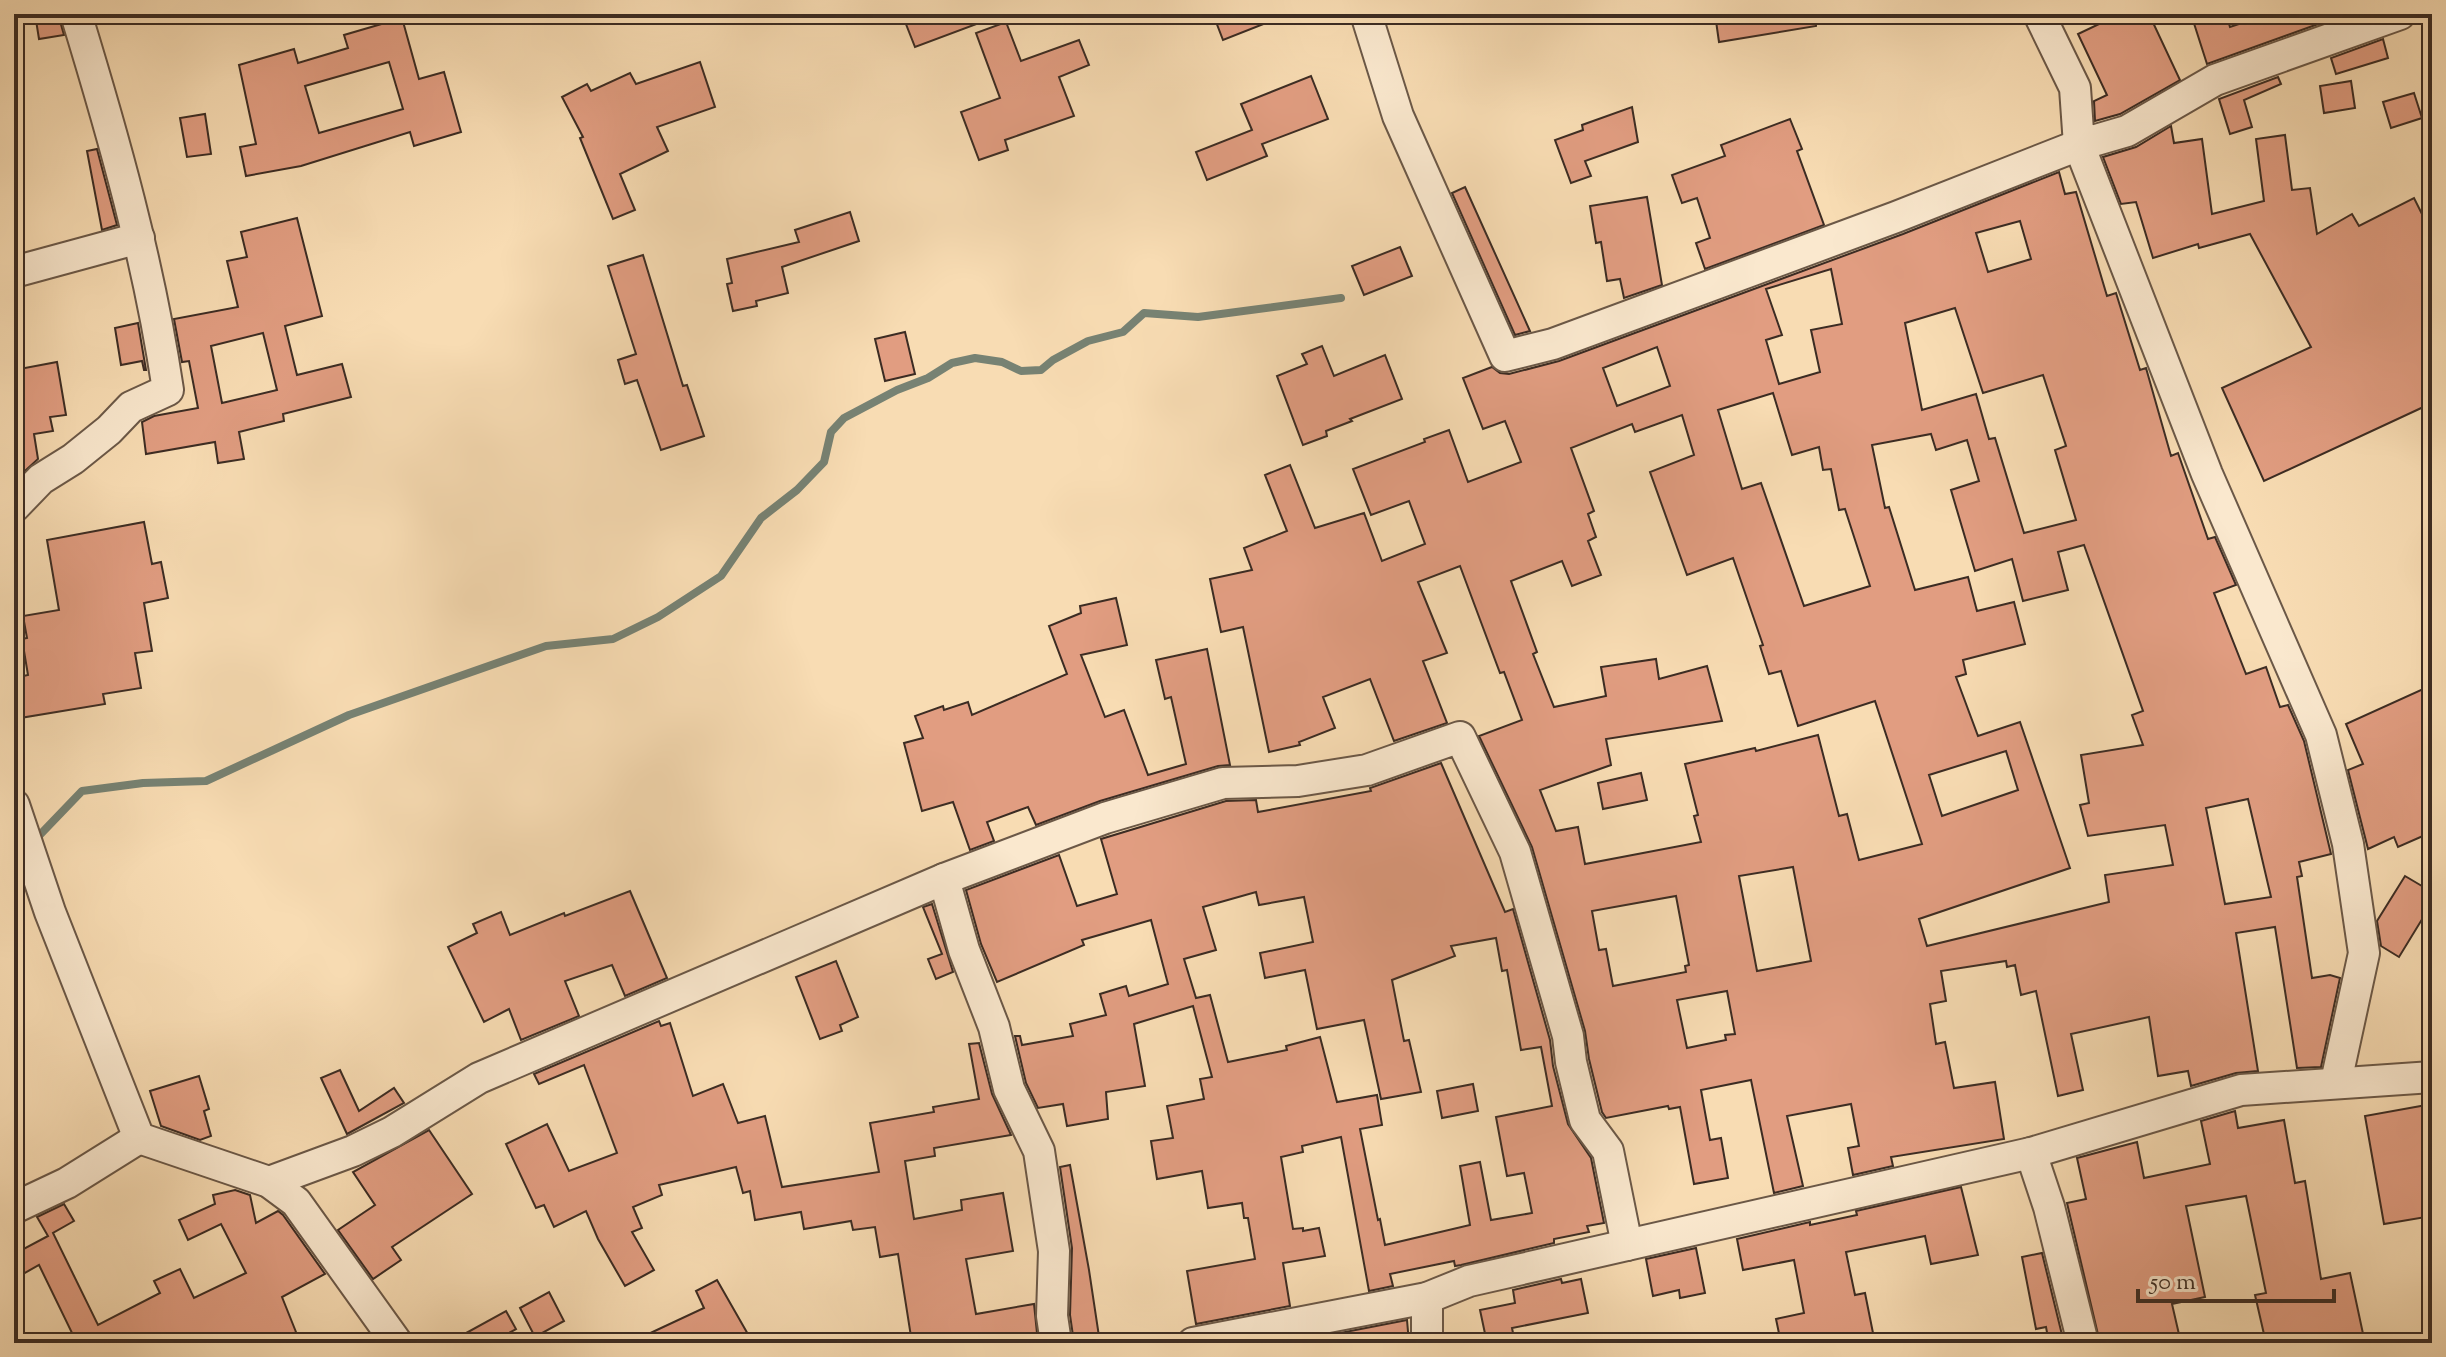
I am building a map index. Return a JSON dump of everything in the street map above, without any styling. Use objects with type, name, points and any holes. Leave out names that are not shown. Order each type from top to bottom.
[{"type":"street","points":[[14,507],[41,479],[73,459],[109,430],[131,407],[168,390],[158,318],[139,238],[112,130],[76,14]]},
{"type":"street","points":[[1366,14],[1398,116],[1505,356],[1553,344],[1896,217],[2079,145],[2127,131],[2215,80],[2400,14]]},
{"type":"street","points":[[2039,14],[2075,88],[2079,145],[2207,474],[2321,735],[2348,844],[2364,953],[2336,1082]]},
{"type":"street","points":[[14,272],[139,238]]},
{"type":"street","points":[[269,1182],[353,1151],[392,1132],[479,1078],[944,879],[1105,818],[1223,783],[1298,781],[1367,770],[1460,737],[1515,852],[1568,1036],[1585,1120],[1608,1151],[1627,1245]]},
{"type":"street","points":[[14,805],[50,912],[139,1138],[269,1182],[296,1202],[397,1343]]},
{"type":"street","points":[[944,879],[964,950],[994,1027],[1009,1089],[1039,1151],[1054,1251],[1052,1316],[1056,1343]]},
{"type":"street","points":[[1193,1343],[1427,1298],[1469,1281],[2031,1153],[2241,1090],[2432,1077]]},
{"type":"street","points":[[14,1208],[67,1183],[139,1138]]},
{"type":"street","points":[[2031,1153],[2049,1207],[2083,1343]]},
{"type":"street","points":[[1427,1298],[1427,1343]]},
{"type":"building","points":[[35,14],[58,14],[64,35],[39,39]]},
{"type":"building","points":[[902,14],[997,14],[998,16],[915,47]]},
{"type":"building","points":[[1213,14],[1286,14],[1286,15],[1223,40]]},
{"type":"building","points":[[1715,14],[1816,14],[1816,26],[1719,42]]},
{"type":"building","points":[[2120,14],[2149,14],[2180,80],[2120,114],[2095,121],[2094,101],[2107,95],[2078,34]]},
{"type":"building","points":[[2191,14],[2226,14],[2230,27],[2269,14],[2346,14],[2207,64]]},
{"type":"building","points":[[402,18],[419,79],[444,72],[461,132],[414,146],[410,132],[301,166],[246,176],[240,147],[256,144],[239,65],[294,49],[298,63],[348,48],[344,35]],"holes":[[[389,62],[403,109],[319,133],[305,86]]]},
{"type":"building","points":[[1006,22],[1021,61],[1079,40],[1089,65],[1059,77],[1074,116],[1005,140],[1008,150],[979,160],[961,112],[1000,98],[976,33]]},
{"type":"building","points":[[2383,39],[2388,58],[2336,74],[2331,58]]},
{"type":"building","points":[[700,62],[715,107],[657,127],[668,151],[620,174],[635,210],[613,219],[580,138],[583,137],[562,97],[587,84],[591,91],[630,73],[636,84]]},
{"type":"building","points":[[1311,76],[1328,119],[1262,144],[1267,156],[1207,180],[1196,152],[1252,130],[1241,104]]},
{"type":"building","points":[[2278,77],[2281,84],[2244,100],[2252,127],[2230,134],[2219,99]]},
{"type":"building","points":[[2351,81],[2355,108],[2324,113],[2320,86]]},
{"type":"building","points":[[2414,93],[2422,118],[2391,128],[2383,102]]},
{"type":"building","points":[[1632,107],[1638,142],[1585,161],[1591,176],[1571,183],[1555,140],[1583,130],[1582,125]]},
{"type":"building","points":[[205,114],[211,154],[187,157],[180,118]]},
{"type":"building","points":[[1790,119],[1802,149],[1797,151],[1824,225],[1705,269],[1696,243],[1710,238],[1697,198],[1682,203],[1672,175],[1725,156],[1721,145]]},
{"type":"building","points":[[2171,126],[2174,143],[2202,139],[2212,214],[2264,201],[2256,139],[2285,135],[2292,190],[2310,188],[2317,234],[2352,214],[2359,226],[2414,198],[2432,234],[2432,403],[2264,481],[2222,388],[2311,347],[2250,234],[2199,248],[2198,244],[2153,258],[2136,202],[2121,204],[2103,157],[2136,147]]},
{"type":"building","points":[[97,149],[117,225],[102,230],[87,151]]},
{"type":"building","points":[[2059,172],[2065,194],[2076,192],[2107,296],[2116,293],[2140,370],[2146,368],[2171,456],[2178,453],[2208,539],[2215,537],[2236,585],[2214,593],[2246,674],[2266,667],[2280,707],[2288,705],[2304,741],[2331,854],[2299,862],[2302,876],[2297,877],[2312,978],[2330,975],[2340,978],[2321,1067],[2297,1068],[2275,927],[2236,933],[2258,1071],[2236,1073],[2191,1086],[2188,1071],[2158,1076],[2149,1017],[2071,1034],[2083,1090],[2058,1096],[2036,991],[2021,995],[2015,965],[2007,967],[2006,961],[1941,971],[1946,1001],[1930,1004],[1936,1044],[1945,1042],[1954,1088],[1995,1082],[2004,1139],[1891,1157],[1893,1166],[1853,1175],[1848,1148],[1859,1146],[1851,1104],[1787,1116],[1803,1186],[1774,1193],[1751,1080],[1701,1090],[1710,1140],[1721,1138],[1728,1178],[1694,1184],[1680,1107],[1669,1109],[1668,1106],[1606,1118],[1602,1112],[1585,1031],[1532,847],[1479,736],[1522,720],[1504,672],[1500,673],[1460,566],[1418,582],[1447,653],[1423,661],[1447,723],[1394,741],[1370,679],[1323,697],[1335,728],[1299,742],[1300,745],[1269,752],[1243,627],[1221,632],[1210,579],[1252,570],[1244,548],[1287,531],[1265,475],[1290,465],[1315,528],[1364,513],[1382,561],[1425,544],[1409,501],[1371,515],[1353,469],[1449,430],[1468,482],[1521,462],[1505,421],[1483,429],[1463,378],[1492,367],[1500,373],[1509,374],[1559,361],[1903,234]],"holes":[[[2020,221],[2031,259],[1988,272],[1976,233]],[[1831,269],[1842,324],[1811,330],[1820,372],[1779,384],[1766,340],[1782,335],[1766,289]],[[1955,308],[1983,393],[2043,375],[2066,446],[2055,450],[2076,520],[2024,533],[1995,438],[1989,439],[1976,394],[1922,410],[1905,323]],[[1657,347],[1670,386],[1617,406],[1603,368]],[[1773,393],[1792,455],[1819,447],[1823,470],[1831,469],[1839,510],[1845,509],[1870,586],[1804,606],[1761,483],[1742,489],[1718,410]],[[1682,415],[1694,455],[1650,472],[1687,575],[1733,558],[1763,645],[1760,646],[1769,674],[1781,671],[1798,726],[1875,701],[1922,844],[1859,860],[1847,814],[1839,816],[1818,735],[1756,751],[1755,748],[1685,764],[1698,815],[1694,816],[1701,842],[1585,864],[1578,827],[1556,831],[1540,790],[1611,765],[1606,739],[1722,721],[1707,666],[1659,679],[1656,659],[1601,667],[1606,696],[1554,707],[1533,654],[1537,652],[1511,581],[1562,561],[1572,586],[1601,575],[1588,541],[1596,537],[1588,514],[1594,511],[1571,448],[1632,424],[1635,432]],[[1931,434],[1936,450],[1967,440],[1979,481],[1951,490],[1975,571],[2012,559],[2023,601],[2068,590],[2058,552],[2084,545],[2143,711],[2132,715],[2143,745],[2081,755],[2089,803],[2080,805],[2088,836],[2165,825],[2173,865],[2105,875],[2109,902],[1927,946],[1919,919],[2070,868],[2020,722],[1978,736],[1956,677],[1966,674],[1963,660],[2025,644],[2014,602],[1977,611],[1968,577],[1915,590],[1889,507],[1885,508],[1872,445]],[[2006,751],[2018,790],[1942,816],[1929,775]],[[2248,799],[2271,897],[2225,904],[2206,808]],[[1793,867],[1811,961],[1757,971],[1739,876]],[[1676,896],[1689,965],[1685,966],[1686,972],[1613,986],[1606,949],[1599,950],[1592,911]],[[1727,991],[1735,1034],[1725,1035],[1726,1040],[1687,1048],[1677,1000]]]},
{"type":"building","points":[[1465,187],[1530,331],[1515,335],[1452,193]]},
{"type":"building","points":[[1647,197],[1662,285],[1624,298],[1620,279],[1607,281],[1601,242],[1596,243],[1590,206]]},
{"type":"building","points":[[850,212],[859,241],[782,267],[788,293],[756,301],[757,306],[733,311],[727,284],[732,283],[727,259],[799,242],[795,230]]},
{"type":"building","points":[[297,218],[322,316],[285,326],[297,375],[342,364],[351,397],[283,414],[284,421],[239,432],[244,459],[218,463],[215,442],[146,454],[142,422],[154,416],[198,408],[189,361],[182,362],[174,319],[238,307],[227,261],[247,257],[241,232]],"holes":[[[263,333],[277,390],[222,403],[211,346]]]},
{"type":"building","points":[[1400,247],[1412,276],[1364,295],[1352,266]]},
{"type":"building","points":[[643,255],[683,386],[687,385],[704,436],[661,450],[637,380],[625,384],[618,360],[636,354],[608,266]]},
{"type":"building","points":[[138,323],[146,370],[142,361],[121,365],[115,328]]},
{"type":"building","points":[[905,332],[915,374],[885,381],[875,339]]},
{"type":"building","points":[[1322,346],[1334,376],[1385,355],[1402,399],[1350,419],[1352,421],[1326,431],[1327,436],[1303,445],[1277,376],[1307,364],[1302,354]]},
{"type":"building","points":[[57,362],[66,415],[50,417],[53,431],[34,434],[38,459],[14,481],[14,370]]},
{"type":"building","points":[[144,522],[152,564],[161,562],[168,598],[144,603],[152,651],[135,653],[141,688],[103,694],[105,704],[20,718],[14,678],[28,675],[22,639],[27,638],[23,616],[59,610],[47,540]]},
{"type":"building","points":[[1116,598],[1127,645],[1081,655],[1105,717],[1124,710],[1148,775],[1186,764],[1171,697],[1165,699],[1156,660],[1207,649],[1230,765],[1100,801],[1036,825],[1028,807],[987,822],[994,841],[970,850],[953,802],[922,811],[904,743],[923,738],[915,716],[943,706],[944,710],[968,702],[972,715],[1067,674],[1049,626],[1081,613],[1080,606]]},
{"type":"building","points":[[2432,685],[2432,832],[2398,847],[2394,837],[2368,849],[2348,770],[2363,764],[2346,724]]},
{"type":"building","points":[[1441,763],[1505,912],[1513,909],[1550,1040],[1553,1066],[1568,1124],[1591,1158],[1604,1223],[1587,1226],[1589,1232],[1554,1239],[1554,1243],[1461,1265],[1455,1266],[1454,1261],[1390,1274],[1393,1286],[1369,1291],[1341,1137],[1302,1146],[1303,1152],[1281,1157],[1293,1229],[1319,1228],[1325,1256],[1283,1263],[1290,1306],[1196,1324],[1187,1271],[1255,1259],[1248,1218],[1244,1218],[1242,1203],[1208,1208],[1202,1171],[1157,1179],[1151,1141],[1173,1138],[1167,1106],[1204,1099],[1200,1079],[1212,1077],[1193,1006],[1134,1024],[1145,1086],[1106,1092],[1108,1119],[1067,1126],[1063,1104],[1038,1108],[1026,1083],[1015,1036],[1020,1036],[1022,1045],[1073,1036],[1070,1024],[1106,1015],[1100,994],[1126,986],[1129,996],[1168,984],[1151,920],[1082,940],[1084,945],[997,982],[981,944],[966,890],[1059,855],[1077,906],[1117,894],[1101,839],[1226,801],[1256,800],[1258,812],[1371,791],[1370,788]],"holes":[[[1256,892],[1259,905],[1304,897],[1313,942],[1260,953],[1265,978],[1305,970],[1317,1029],[1364,1020],[1381,1099],[1421,1092],[1409,1040],[1404,1041],[1392,980],[1455,956],[1451,946],[1496,938],[1502,971],[1507,970],[1521,1050],[1541,1047],[1552,1106],[1496,1117],[1507,1176],[1524,1173],[1532,1213],[1491,1220],[1480,1162],[1460,1166],[1470,1225],[1385,1245],[1360,1129],[1382,1125],[1377,1095],[1337,1102],[1320,1037],[1286,1046],[1287,1050],[1228,1062],[1210,995],[1196,998],[1184,959],[1216,950],[1203,907]]]},
{"type":"building","points":[[1641,773],[1647,800],[1603,809],[1598,783]]},
{"type":"building","points":[[2405,876],[2432,892],[2432,903],[2399,957],[2381,946],[2377,921]]},
{"type":"building","points":[[630,891],[667,978],[625,996],[612,965],[565,981],[579,1016],[521,1040],[509,1009],[484,1022],[448,947],[477,933],[473,924],[501,912],[510,935]]},
{"type":"building","points":[[932,904],[953,972],[936,979],[928,959],[942,954],[923,907]]},
{"type":"building","points":[[836,961],[858,1017],[840,1025],[842,1031],[820,1039],[796,977]]},
{"type":"building","points":[[659,1021],[661,1026],[670,1023],[693,1096],[723,1084],[738,1123],[765,1116],[782,1187],[879,1172],[870,1123],[934,1112],[933,1107],[979,1099],[969,1044],[979,1043],[992,1094],[1011,1135],[934,1148],[935,1156],[905,1161],[914,1219],[962,1210],[961,1200],[1003,1193],[1013,1251],[966,1259],[976,1314],[1034,1304],[1038,1343],[912,1343],[898,1254],[880,1257],[875,1227],[853,1230],[851,1221],[804,1229],[801,1212],[755,1220],[750,1191],[743,1193],[736,1167],[659,1185],[662,1195],[633,1207],[642,1228],[632,1232],[654,1270],[625,1286],[586,1211],[554,1227],[544,1205],[536,1208],[506,1144],[547,1124],[569,1171],[617,1153],[584,1065],[539,1084],[534,1074]]},
{"type":"building","points":[[340,1070],[359,1111],[394,1088],[404,1103],[347,1134],[321,1078]]},
{"type":"building","points":[[199,1076],[209,1109],[204,1111],[211,1136],[200,1140],[161,1126],[150,1091]]},
{"type":"building","points":[[1473,1084],[1478,1111],[1442,1118],[1437,1091]]},
{"type":"building","points":[[2432,1104],[2432,1216],[2384,1224],[2365,1116]]},
{"type":"building","points":[[2235,1111],[2238,1128],[2284,1120],[2295,1183],[2305,1181],[2321,1279],[2350,1273],[2365,1343],[2266,1343],[2255,1295],[2266,1293],[2246,1196],[2186,1206],[2205,1297],[2172,1304],[2181,1343],[2100,1343],[2067,1203],[2086,1199],[2077,1158],[2137,1142],[2144,1178],[2210,1164],[2201,1121]]},
{"type":"building","points":[[429,1130],[472,1194],[392,1247],[401,1260],[373,1279],[338,1230],[375,1205],[353,1172]]},
{"type":"building","points":[[1070,1165],[1100,1343],[1074,1343],[1070,1315],[1072,1248],[1060,1167]]},
{"type":"building","points":[[1961,1187],[1978,1255],[1931,1264],[1925,1236],[1846,1252],[1855,1295],[1865,1293],[1875,1343],[1781,1343],[1776,1319],[1804,1313],[1794,1260],[1743,1270],[1737,1239],[1857,1215],[1856,1211]]},
{"type":"building","points":[[235,1190],[250,1195],[256,1223],[278,1211],[283,1215],[325,1274],[282,1297],[296,1332],[279,1343],[61,1343],[74,1337],[39,1265],[14,1279],[14,1254],[48,1236],[37,1217],[64,1204],[74,1221],[53,1233],[98,1325],[160,1293],[154,1281],[180,1269],[194,1298],[246,1273],[221,1224],[188,1240],[179,1220],[215,1204],[213,1195]]},
{"type":"building","points":[[1696,1248],[1705,1293],[1680,1298],[1679,1290],[1653,1296],[1646,1259]]},
{"type":"building","points":[[2042,1253],[2064,1343],[2049,1343],[2046,1327],[2036,1329],[2022,1257]]},
{"type":"building","points":[[1561,1279],[1562,1283],[1581,1279],[1588,1313],[1512,1328],[1515,1343],[1487,1343],[1480,1310],[1515,1303],[1513,1290]]},
{"type":"building","points":[[717,1280],[753,1343],[629,1343],[704,1308],[696,1291]]},
{"type":"building","points":[[549,1292],[564,1321],[535,1337],[520,1308]]},
{"type":"building","points":[[506,1311],[516,1329],[491,1343],[448,1343]]},
{"type":"building","points":[[1407,1320],[1409,1343],[1342,1343],[1340,1333]]},
{"type":"waterway","points":[[33,842],[82,791],[143,783],[206,781],[349,715],[546,646],[613,639],[658,617],[721,576],[761,518],[797,490],[824,462],[831,432],[844,418],[897,390],[928,378],[952,363],[975,358],[1002,362],[1021,371],[1041,370],[1088,341],[1123,332],[1144,313],[1198,317],[1341,298]]}]
